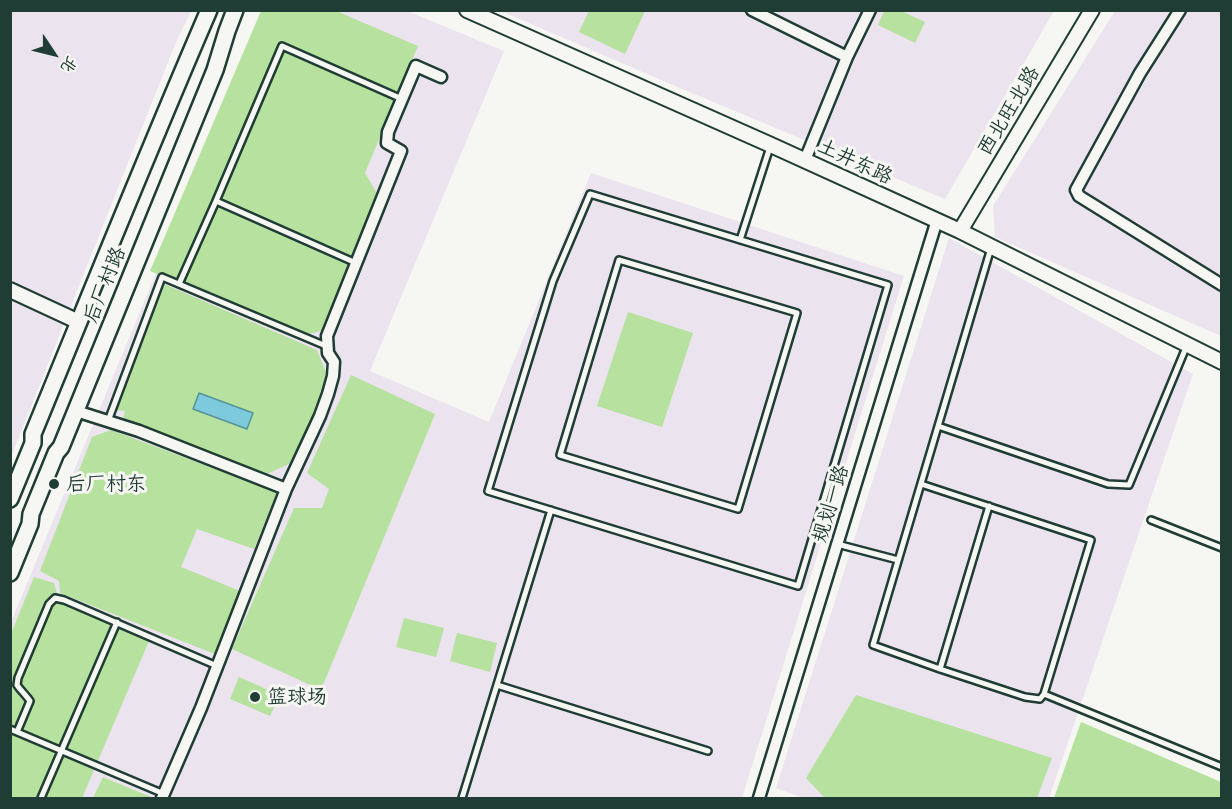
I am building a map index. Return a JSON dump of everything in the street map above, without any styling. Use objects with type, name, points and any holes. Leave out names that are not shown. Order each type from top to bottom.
[{"type":"main road","name":"后厂村路","points":[[10,499],[33,443],[33,434],[167,106],[209,10]]},
{"type":"main road","name":"后厂村路","points":[[10,573],[52,462],[76,411],[215,70],[226,31],[235,10]]},
{"type":"street","name":"土井东路","points":[[467,10],[937,220],[1221,362]]},
{"type":"street","points":[[752,10],[847,57]]},
{"type":"street","points":[[805,160],[847,57],[870,10]]},
{"type":"street","name":"西北旺北路","points":[[960,231],[1092,10]]},
{"type":"street","points":[[1180,10],[1140,73],[1076,190],[1079,196],[1221,285]]},
{"type":"street","points":[[163,796],[286,489],[328,394],[334,362],[328,353],[327,336],[401,152],[387,142],[388,132],[416,66],[441,77]]},
{"type":"street","name":"规划一路","points":[[759,798],[937,220]]},
{"type":"street","points":[[10,290],[79,322]]},
{"type":"street","points":[[76,411],[139,431],[286,489]]},
{"type":"lane","points":[[179,284],[282,46],[402,99]]},
{"type":"lane","points":[[740,240],[771,144]]},
{"type":"lane","points":[[590,194],[740,240],[888,285],[798,586],[488,491],[553,281],[590,194]]},
{"type":"lane","points":[[216,201],[356,263]]},
{"type":"lane","points":[[921,484],[1091,540],[1044,694],[1040,699],[1025,697],[873,645],[991,247]]},
{"type":"lane","points":[[619,260],[797,313],[738,508],[560,455],[619,260]]},
{"type":"lane","points":[[108,421],[162,277],[328,346]]},
{"type":"lane","points":[[938,426],[1108,484],[1129,485],[1187,345]]},
{"type":"lane","points":[[940,669],[989,506]]},
{"type":"lane","points":[[462,798],[551,510]]},
{"type":"lane","points":[[1151,520],[1221,548]]},
{"type":"lane","points":[[837,544],[898,560]]},
{"type":"lane","points":[[163,796],[12,731],[30,701],[17,685],[18,678],[49,604],[55,598],[117,622],[217,666]]},
{"type":"lane","points":[[41,798],[117,622]]},
{"type":"lane","points":[[497,685],[708,751]]},
{"type":"lane","points":[[1044,694],[1221,767]]},
{"type":"shaded area","points":[[11,11],[191,11],[176,42],[11,457]]},
{"type":"shaded area","points":[[265,11],[407,11],[504,51],[370,371],[489,422],[591,173],[904,276],[742,798],[11,798],[11,622]]},
{"type":"shaded area","points":[[501,11],[1054,11],[945,199]]},
{"type":"shaded area","points":[[1115,11],[1221,11],[1221,336],[995,237],[993,206]]},
{"type":"shaded area","points":[[949,238],[1193,374],[1049,798],[803,798],[776,788]]},
{"type":"green space","points":[[261,11],[336,11],[418,46],[365,173],[379,197],[324,330],[309,334],[150,271]]},
{"type":"green space","points":[[589,11],[645,11],[625,54],[579,32]]},
{"type":"green space","points":[[884,11],[901,11],[925,22],[915,43],[878,25]]},
{"type":"green space","points":[[164,284],[317,350],[326,373],[319,403],[298,451],[289,464],[267,474],[123,420],[125,411],[116,410]]},
{"type":"green space","points":[[628,312],[693,333],[662,427],[597,406]]},
{"type":"green space","points":[[351,375],[435,414],[321,690],[232,649],[294,508],[322,508],[329,489],[307,473]]},
{"type":"green space","points":[[111,430],[277,492],[254,549],[197,529],[181,567],[240,591],[215,654],[60,593],[59,581],[40,571],[92,437]]},
{"type":"green space","points":[[34,577],[54,583],[59,602],[149,641],[82,798],[11,798],[10,636]]},
{"type":"green space","points":[[404,618],[444,628],[436,657],[396,647]]},
{"type":"green space","points":[[457,633],[497,643],[490,672],[450,661]]},
{"type":"green space","name":"篮球场","points":[[239,677],[280,695],[270,716],[230,699]]},
{"type":"green space","points":[[856,695],[1052,758],[1037,798],[825,798],[806,778]]},
{"type":"green space","points":[[1081,722],[1221,782],[1221,798],[1054,798]]},
{"type":"green space","points":[[103,777],[151,797],[151,798],[93,798]]},
{"type":"water","points":[[199,393],[253,413],[247,429],[193,409]]},
{"type":"place","name":"后厂村东","points":[[54,484]]},
{"type":"place","name":"篮球场","points":[[255,697]]}]
